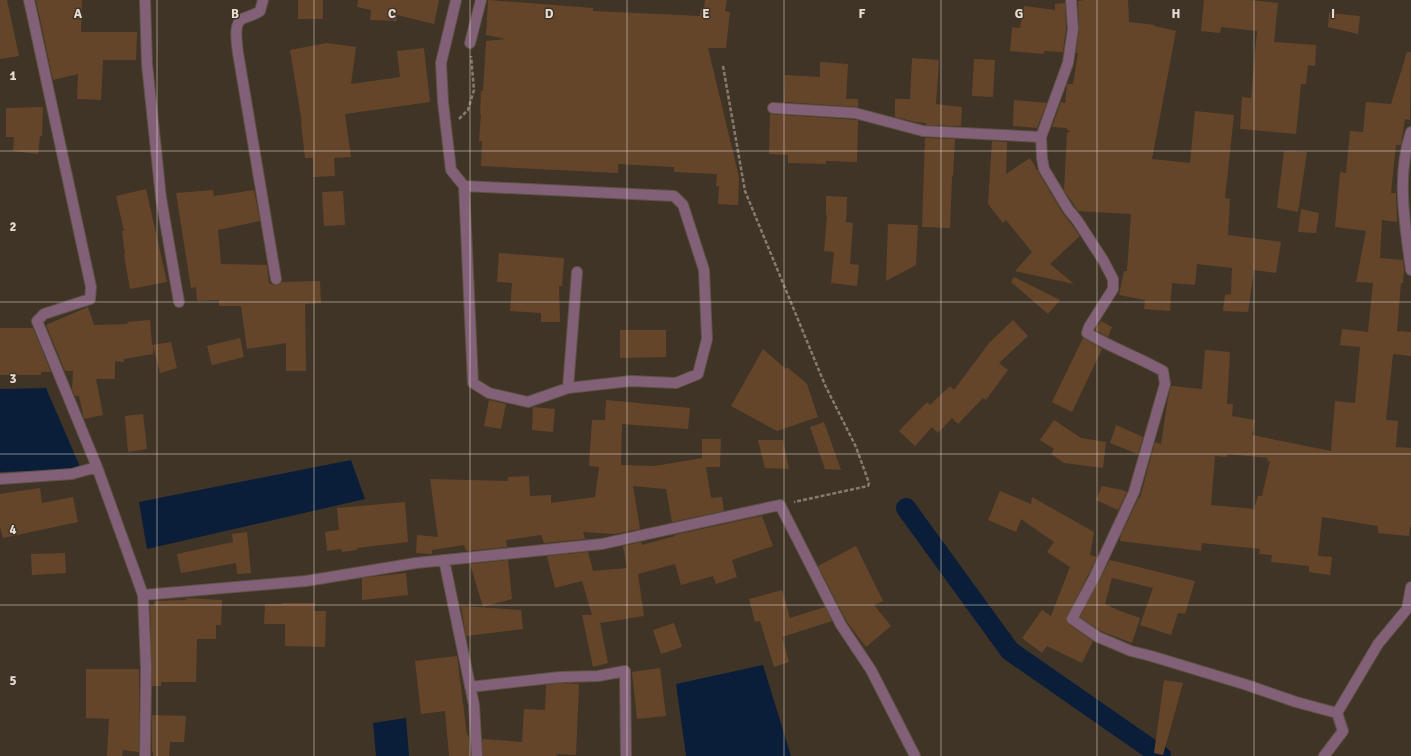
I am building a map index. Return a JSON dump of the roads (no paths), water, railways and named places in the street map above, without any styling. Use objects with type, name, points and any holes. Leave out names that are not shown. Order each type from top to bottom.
[{"type":"street","points":[[29,0],[91,287],[90,298],[44,314],[37,321],[97,467],[143,595],[146,668],[146,756]]},
{"type":"street","points":[[144,0],[147,64],[160,190],[179,302]]},
{"type":"street","points":[[263,0],[260,11],[241,20],[238,23],[236,31],[238,53],[276,279]]},
{"type":"street","points":[[456,0],[441,63],[442,102],[451,170],[464,186],[473,383],[489,393],[528,402],[568,388],[631,381],[676,383],[698,374],[707,339],[704,270],[683,205],[674,196],[464,186]]},
{"type":"street","points":[[470,43],[481,0]]},
{"type":"street","points":[[1071,0],[1073,29],[1068,63],[1041,137],[1044,169],[1068,209],[1103,260],[1113,279],[1113,289],[1088,327],[1087,334],[1107,345],[1137,357],[1163,371],[1165,384],[1134,492],[1094,578],[1072,620],[1098,638],[1131,651],[1247,685],[1296,702],[1337,713]]},
{"type":"street","points":[[773,108],[855,113],[923,132],[1041,137]]},
{"type":"street","points":[[1411,132],[1408,141],[1403,176],[1405,221],[1411,270]]},
{"type":"street","points":[[568,388],[577,272]]},
{"type":"street","points":[[0,479],[72,474],[97,467]]},
{"type":"street","points":[[143,595],[306,581],[416,563],[602,544],[780,505],[840,625],[871,670],[915,756]]},
{"type":"street","points":[[444,560],[474,705],[477,756]]},
{"type":"street","points":[[1324,756],[1343,731],[1337,713],[1378,644],[1407,609],[1411,587]]},
{"type":"street","points":[[470,687],[560,677],[598,676],[625,671],[626,756]]},
{"type":"water","points":[[46,388],[81,469],[0,472],[0,389]]},
{"type":"water","points":[[351,460],[365,499],[147,549],[139,502]]},
{"type":"water","points":[[763,665],[791,756],[686,756],[676,684]]},
{"type":"water","points":[[406,718],[409,756],[376,756],[373,723]]},
{"type":"waterway","points":[[906,508],[1010,651],[1161,756]]}]
